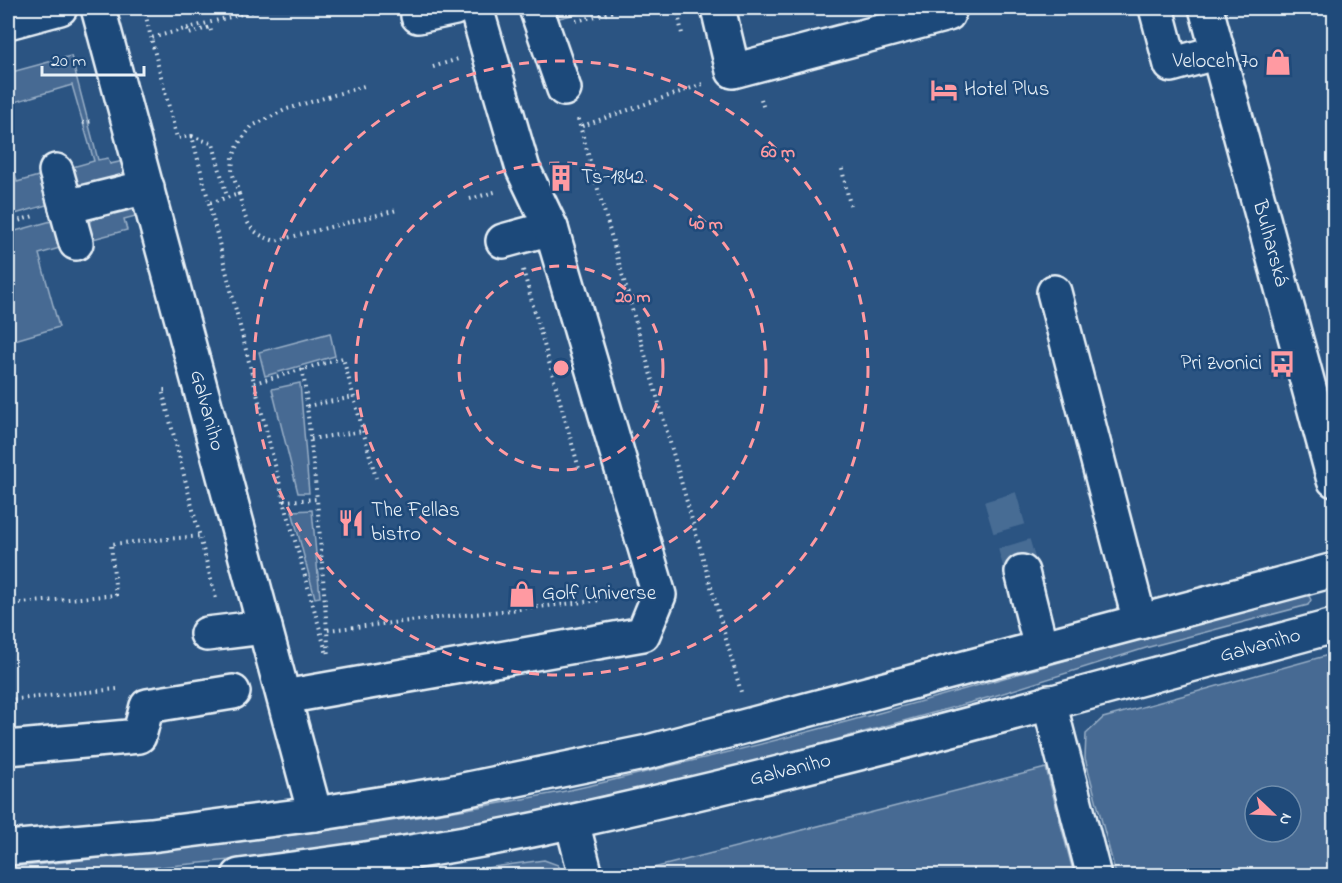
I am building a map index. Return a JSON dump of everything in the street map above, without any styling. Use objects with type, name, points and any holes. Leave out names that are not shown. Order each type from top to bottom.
[{"type":"street","points":[[8,22],[60,8]]},
{"type":"street","name":"Galvaniho","points":[[98,8],[315,814]]},
{"type":"street","points":[[418,16],[455,8]]},
{"type":"street","points":[[284,697],[644,634],[659,595],[551,228],[523,169],[476,8]]},
{"type":"street","points":[[536,8],[564,88]]},
{"type":"street","points":[[718,8],[733,71],[948,14],[950,8]]},
{"type":"street","points":[[1156,8],[1171,65],[1218,52]]},
{"type":"street","name":"Bulharská","points":[[1206,8],[1335,480]]},
{"type":"street","points":[[56,171],[76,243]]},
{"type":"street","points":[[66,207],[147,187]]},
{"type":"street","points":[[503,241],[551,228]]},
{"type":"street","points":[[1054,292],[1140,622]]},
{"type":"street","points":[[8,848],[151,835],[315,814],[449,793],[648,752],[1335,570]]},
{"type":"street","points":[[1022,572],[1041,648]]},
{"type":"street","name":"Galvaniho","points":[[239,876],[399,854],[572,822],[783,773],[1334,626]]},
{"type":"street","points":[[207,634],[265,627]]},
{"type":"street","points":[[8,748],[139,736],[147,706],[233,692]]},
{"type":"street","points":[[1049,702],[1094,876]]},
{"type":"street","points":[[572,822],[586,876]]},
{"type":"path","points":[[144,8],[177,138],[192,136],[213,144],[227,197]]},
{"type":"path","points":[[151,38],[264,8]]},
{"type":"path","points":[[677,8],[682,34]]},
{"type":"path","points":[[188,29],[189,34],[210,27],[211,31]]},
{"type":"path","points":[[433,67],[459,59]]},
{"type":"path","points":[[582,126],[686,91],[733,71]]},
{"type":"path","points":[[364,86],[287,109],[252,126],[239,143],[233,157],[232,172],[248,225],[261,237],[275,241],[397,210]]},
{"type":"path","points":[[564,88],[582,126],[751,726]]},
{"type":"path","points":[[83,123],[94,120]]},
{"type":"path","points":[[192,136],[284,501],[329,662],[317,499],[303,369]]},
{"type":"path","points":[[842,169],[850,205]]},
{"type":"path","points":[[470,200],[496,191]]},
{"type":"path","points":[[209,203],[238,194]]},
{"type":"path","points":[[254,383],[343,358],[376,477]]},
{"type":"path","points":[[8,363],[10,372]]},
{"type":"path","points":[[307,406],[354,396]]},
{"type":"path","points":[[311,439],[363,431]]},
{"type":"path","points":[[284,501],[317,499]]},
{"type":"path","points":[[8,604],[116,595],[111,544],[201,536]]},
{"type":"path","points":[[328,630],[602,600]]},
{"type":"path","points":[[8,699],[128,688],[147,706]]},
{"type":"shaded area","points":[[543,8],[600,8],[547,21]]},
{"type":"shaded area","points":[[71,56],[98,160],[108,158],[110,164],[132,159],[130,171],[97,184],[79,184],[69,168],[94,161],[72,85],[8,104],[8,73]]},
{"type":"shaded area","points":[[8,145],[17,182],[42,175],[50,204],[8,216],[8,191],[13,189],[8,168]]},
{"type":"shaded area","points":[[128,206],[140,207],[147,213],[124,219],[127,230],[89,240],[90,221],[98,215]]},
{"type":"shaded area","points":[[55,220],[63,247],[39,254],[59,327],[8,342],[13,312],[8,293],[8,233]]},
{"type":"shaded area","points":[[330,333],[335,356],[265,376],[259,352]]},
{"type":"shaded area","points":[[300,383],[309,493],[298,493],[272,389]]},
{"type":"shaded area","points":[[312,510],[320,597],[315,598],[292,511]]},
{"type":"shaded area","points":[[1305,593],[1311,600],[1308,605],[1149,647],[994,696],[755,762],[490,822],[290,854],[80,875],[8,876],[8,868],[348,827],[581,788],[832,725]]},
{"type":"shaded area","points":[[1334,654],[1334,875],[1116,875],[1085,758],[1086,734],[1103,718]]},
{"type":"shaded area","points":[[1046,768],[1074,875],[626,875]]},
{"type":"shaded area","points":[[544,860],[558,865],[564,875],[434,875]]},
{"type":"tunnel","points":[[1000,497],[1022,572]]},
{"type":"place","name":"Veloceh 70","points":[[1278,62]]},
{"type":"place","name":"Hotel Plus","points":[[944,90]]},
{"type":"place","name":"Ts-1842","points":[[561,178]]},
{"type":"place","name":"Pri zvonici","points":[[1282,364]]},
{"type":"place","name":"The Fellas bistro","points":[[351,523]]},
{"type":"place","name":"Golf Universe","points":[[522,594]]}]
